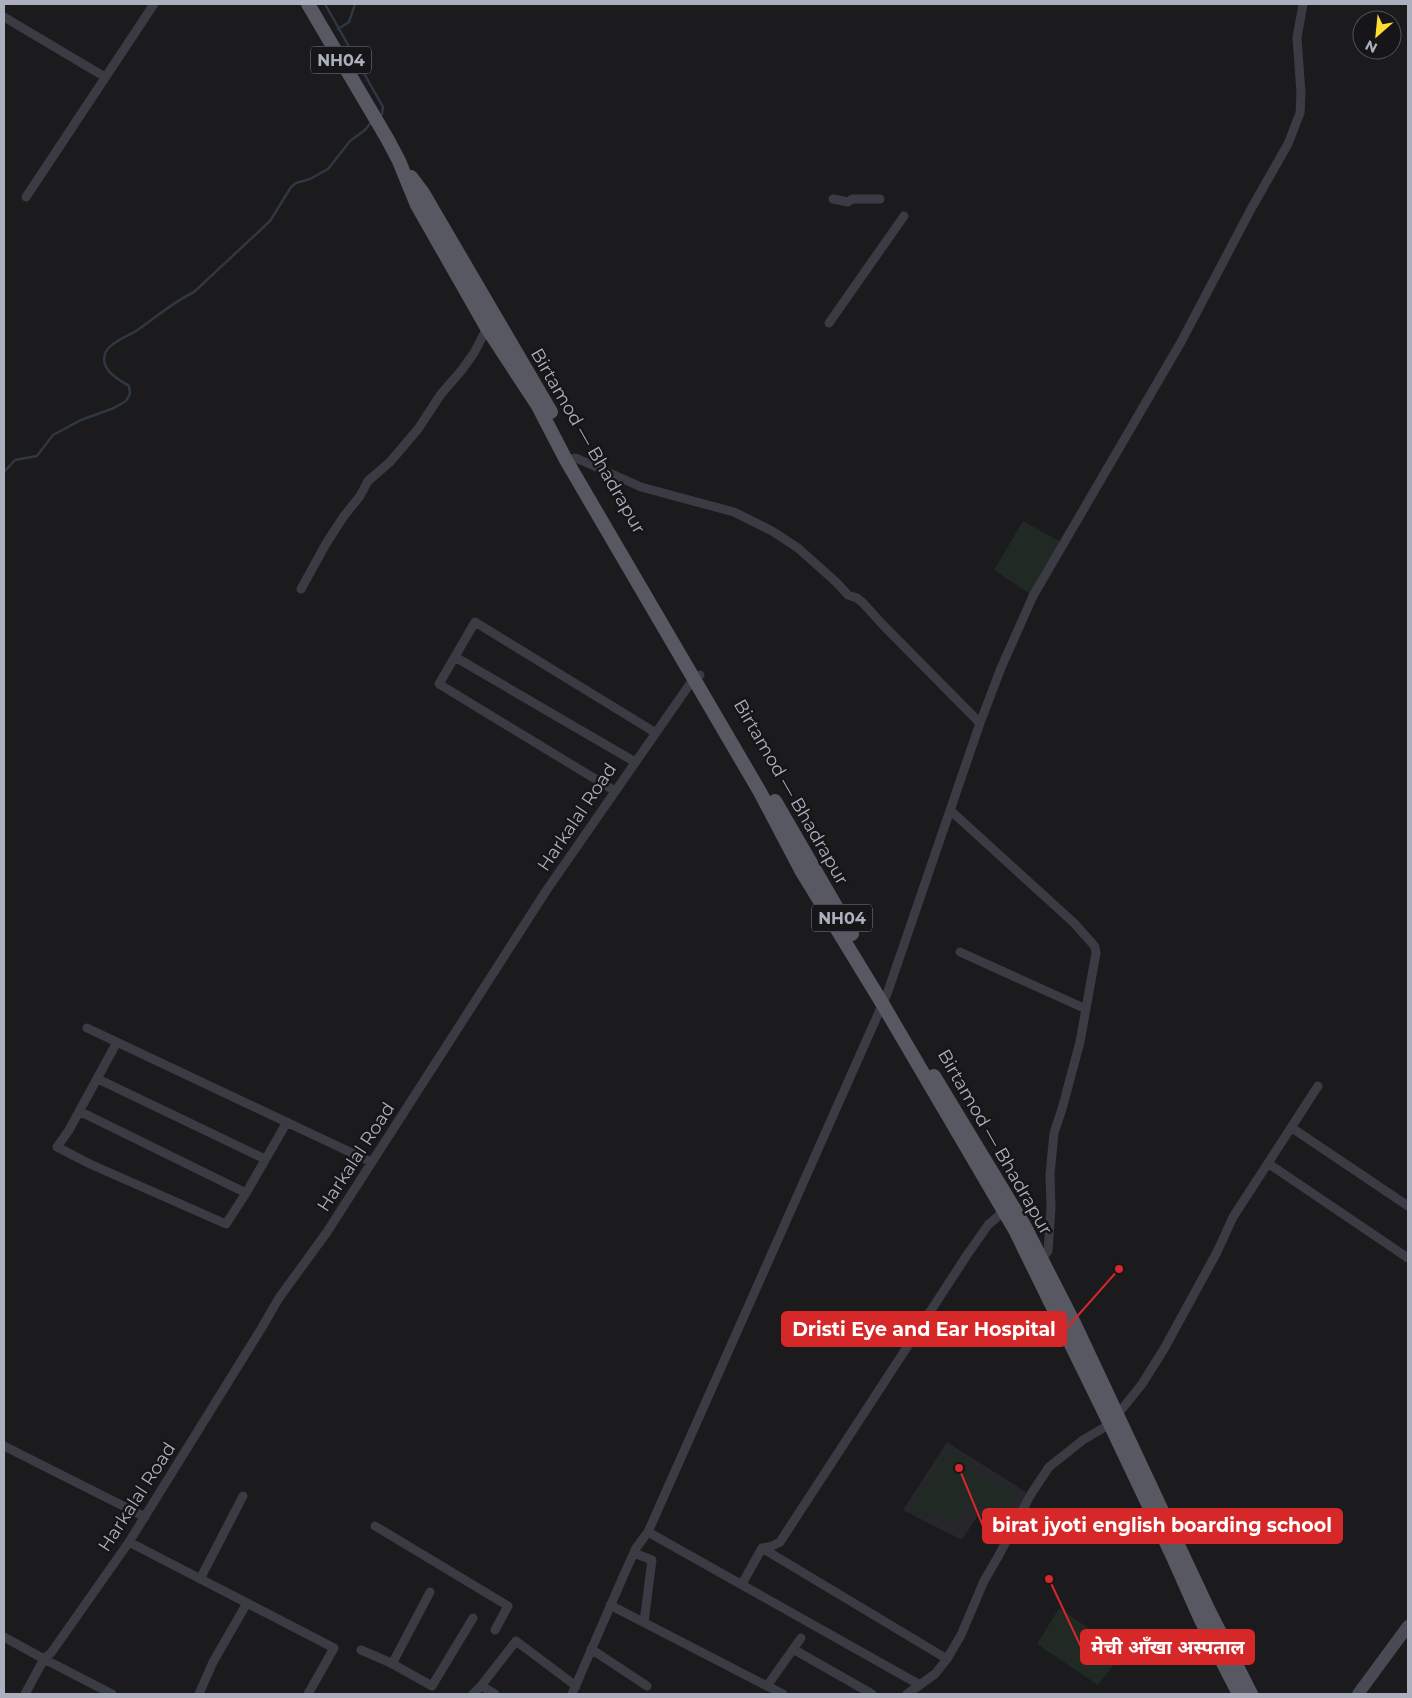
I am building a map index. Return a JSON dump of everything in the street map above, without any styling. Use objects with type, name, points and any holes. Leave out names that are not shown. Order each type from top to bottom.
[{"type":"main road","name":"Birtamod — Bhadrapur","points":[[308,4],[399,160],[423,193],[541,395],[571,459]]},
{"type":"main road","name":"Birtamod — Bhadrapur","points":[[399,160],[417,205],[487,328],[571,459],[763,790],[801,870],[884,999],[1024,1225],[1041,1258],[1046,1280]]},
{"type":"main road","name":"Birtamod — Bhadrapur","points":[[884,999],[1004,1211],[1046,1280],[1178,1555],[1251,1694]]},
{"type":"main road","name":"Birtamod — Bhadrapur","points":[[1178,1555],[1200,1618],[1238,1694]]},
{"type":"street","points":[[26,197],[154,4]]},
{"type":"street","points":[[473,1694],[516,1641],[574,1690],[634,1553],[648,1532],[833,1118],[884,999],[980,723],[1001,668],[1033,596],[1177,348],[1288,144],[1300,113],[1301,93],[1296,38],[1302,4]]},
{"type":"street","points":[[4,17],[105,77]]},
{"type":"street","points":[[833,200],[848,202],[852,199],[880,199]]},
{"type":"street","points":[[829,323],[904,216]]},
{"type":"street","points":[[301,589],[327,542],[360,496],[368,481],[390,462],[418,429],[441,394],[474,353],[487,328]]},
{"type":"street","points":[[571,459],[641,487],[734,512],[792,544],[836,582],[848,595],[857,598],[863,603],[883,626],[980,723]]},
{"type":"street","points":[[615,791],[439,684],[475,622],[656,733]]},
{"type":"street","points":[[455,657],[635,762]]},
{"type":"street","name":"Harkalal Road","points":[[25,1694],[44,1660],[51,1653],[129,1542],[279,1298],[327,1232],[546,891],[697,676]]},
{"type":"street","points":[[950,810],[1074,923],[1095,947],[1096,953],[1075,1060],[1054,1133],[1050,1174],[1051,1209],[1048,1251],[1041,1258]]},
{"type":"street","points":[[960,952],[1086,1009]]},
{"type":"street","points":[[87,1028],[371,1162]]},
{"type":"street","points":[[116,1042],[98,1079],[69,1130],[56,1147],[90,1164],[226,1224],[287,1122]]},
{"type":"street","points":[[98,1079],[265,1159]]},
{"type":"street","points":[[907,1694],[935,1674],[947,1659],[961,1635],[984,1581],[1031,1494],[1050,1467],[1113,1419],[1142,1384],[1164,1349],[1217,1252],[1233,1217],[1318,1086]]},
{"type":"street","points":[[79,1111],[246,1193]]},
{"type":"street","points":[[1292,1128],[1408,1206]]},
{"type":"street","points":[[1269,1164],[1408,1258]]},
{"type":"street","points":[[742,1584],[762,1548],[780,1542],[967,1255],[988,1225],[1004,1211]]},
{"type":"street","points":[[4,1446],[144,1518]]},
{"type":"street","points":[[200,1579],[244,1496]]},
{"type":"street","points":[[375,1526],[508,1606],[495,1630]]},
{"type":"street","points":[[648,1532],[920,1685]]},
{"type":"street","points":[[129,1542],[334,1648],[308,1694]]},
{"type":"street","points":[[762,1548],[947,1659]]},
{"type":"street","points":[[634,1553],[652,1560],[644,1622]]},
{"type":"street","points":[[392,1664],[430,1592]]},
{"type":"street","points":[[199,1694],[213,1662],[246,1603]]},
{"type":"street","points":[[610,1605],[783,1694]]},
{"type":"street","points":[[361,1650],[392,1664],[432,1686],[473,1618]]},
{"type":"street","points":[[1358,1694],[1408,1626]]},
{"type":"street","points":[[4,1637],[106,1693]]},
{"type":"street","points":[[767,1686],[801,1638]]},
{"type":"street","points":[[591,1649],[647,1686]]},
{"type":"street","points":[[793,1649],[872,1694]]},
{"type":"street","points":[[481,1686],[495,1694]]},
{"type":"shaded area","points":[[1023,521],[1063,543],[1033,596],[994,570]]},
{"type":"shaded area","points":[[947,1442],[1032,1496],[1016,1533],[978,1515],[962,1540],[903,1510]]},
{"type":"shaded area","points":[[948,1449],[967,1458],[964,1464],[969,1467],[968,1470],[983,1479],[986,1475],[1017,1494],[1006,1515],[992,1508],[990,1511],[969,1502],[958,1523],[933,1511],[929,1519],[909,1510]]},
{"type":"shaded area","points":[[1059,1608],[1124,1652],[1098,1685],[1037,1644]]},
{"type":"waterway","points":[[325,4],[383,107],[382,114],[379,116]]},
{"type":"waterway","points":[[338,29],[349,22],[355,4]]},
{"type":"waterway","points":[[4,472],[15,460],[37,456],[53,435],[81,420],[114,408],[126,401],[130,394],[129,386],[111,373],[105,365],[105,354],[109,348],[179,300],[194,292],[270,221],[291,187],[328,169],[350,141],[365,130],[372,121]]},
{"type":"place","name":"Dristi Eye and Ear Hospital","points":[[1119,1269]]},
{"type":"place","name":"birat jyoti english boarding school","points":[[959,1468]]},
{"type":"place","name":"मेची आँखा अस्पताल","points":[[1049,1579]]}]
